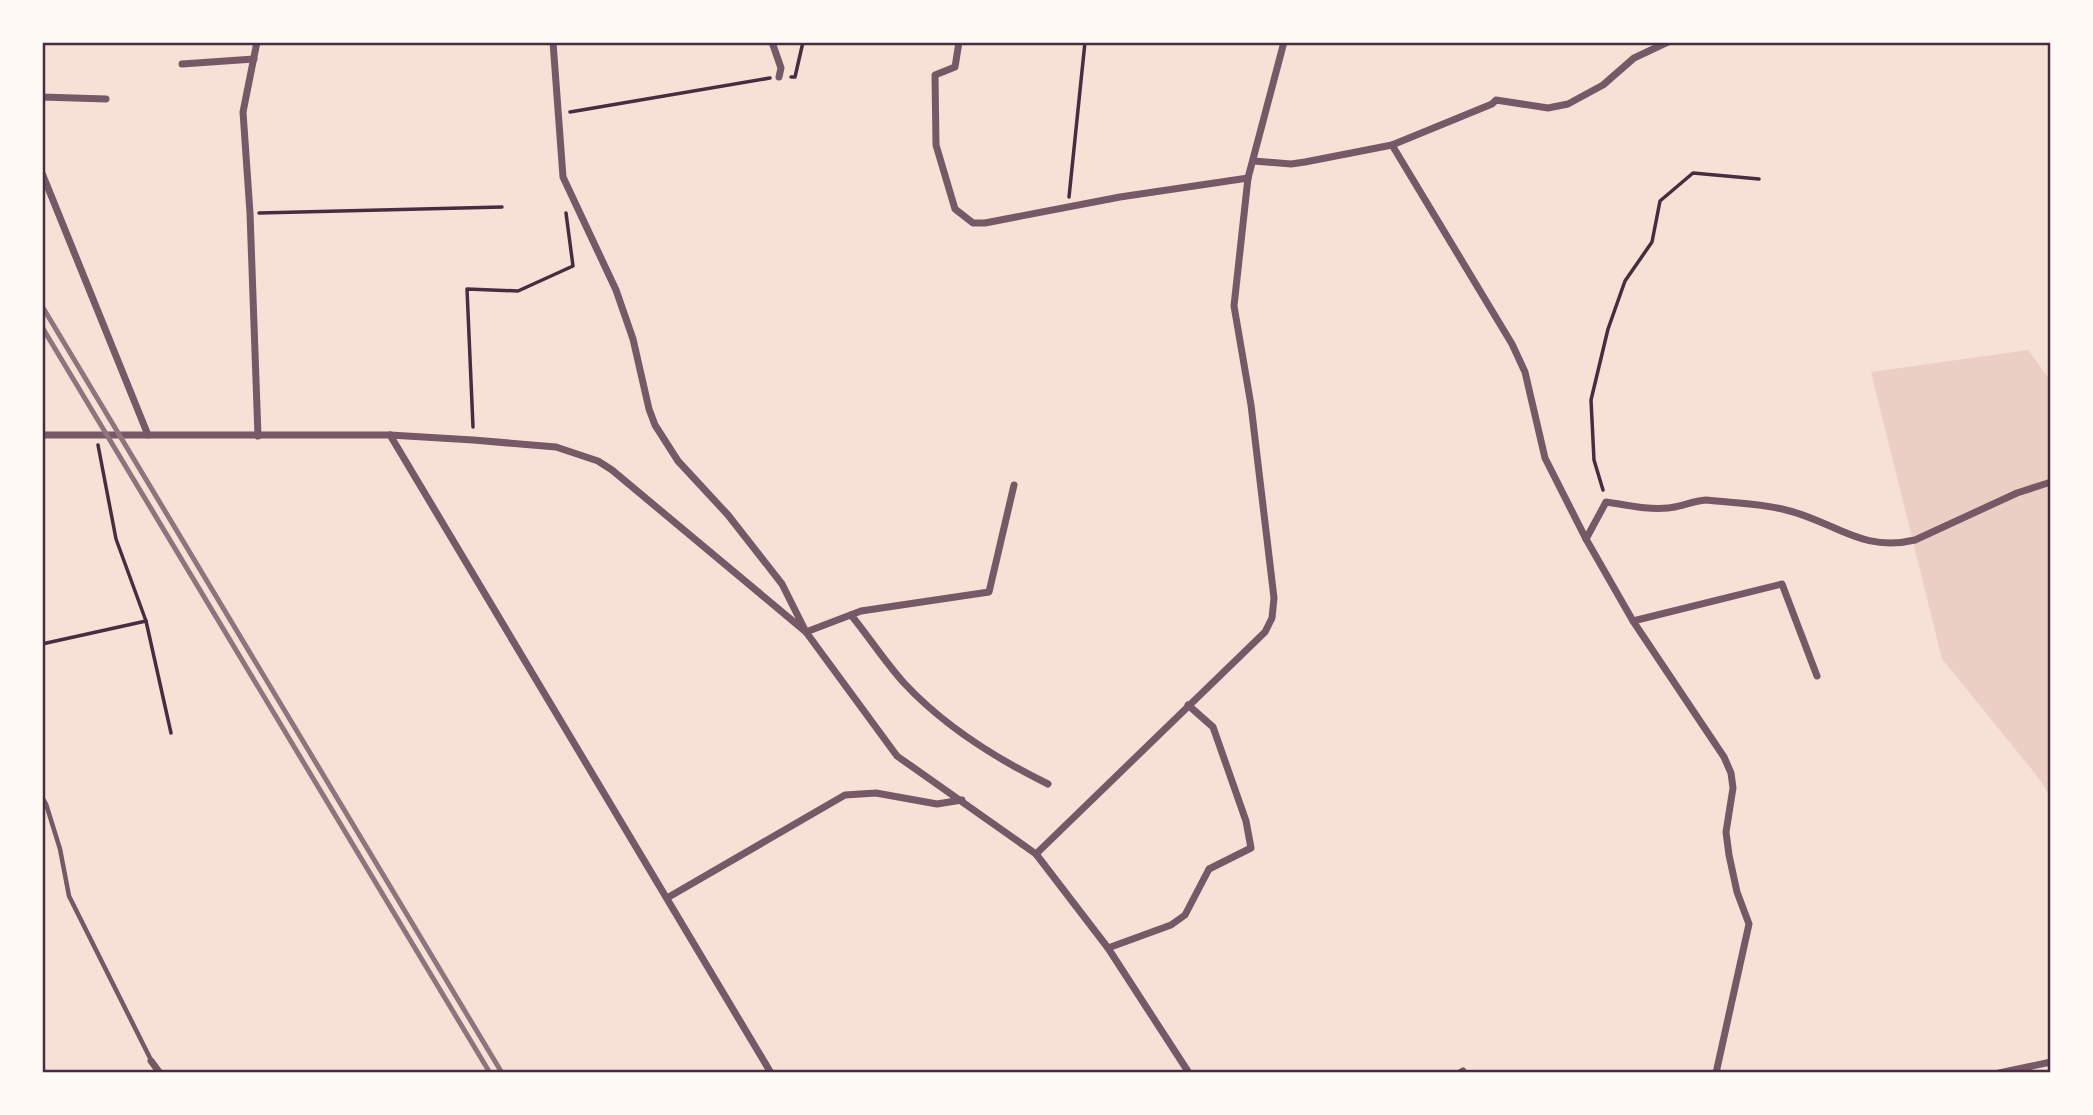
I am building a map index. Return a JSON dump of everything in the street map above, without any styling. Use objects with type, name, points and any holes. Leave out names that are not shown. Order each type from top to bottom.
[{"type":"street","points":[[257,42],[243,112],[250,213],[258,436]]},
{"type":"street","points":[[553,42],[563,177],[616,290],[633,339],[655,425],[678,461],[728,515],[782,584],[806,632],[897,756],[1036,854],[1108,948],[1189,1073]]},
{"type":"street","points":[[772,42],[781,68],[779,77]]},
{"type":"street","points":[[959,42],[955,67],[935,75],[936,145],[955,209],[974,223],[1248,178]]},
{"type":"street","points":[[1036,854],[1265,632],[1272,618],[1274,598],[1251,405],[1234,306],[1248,178],[1284,42]]},
{"type":"street","points":[[1254,161],[1298,163],[1392,145],[1496,100],[1548,108],[1568,104],[1603,85],[1633,58],[1668,42]]},
{"type":"street","points":[[182,64],[254,59]]},
{"type":"street","points":[[42,97],[106,99]]},
{"type":"street","points":[[1392,145],[1513,344],[1525,372],[1545,458],[1586,539],[1633,621],[1724,757],[1731,773],[1733,788],[1726,832],[1737,892],[1749,924],[1719,1070]]},
{"type":"street","points":[[42,173],[148,435]]},
{"type":"street","points":[[42,435],[390,435],[556,447],[598,461],[806,632]]},
{"type":"street","points":[[390,435],[771,1073]]},
{"type":"street","points":[[1586,539],[1606,502],[1650,509],[1672,508],[1696,500],[1706,500],[1784,509],[1862,540],[1887,545],[1915,540],[2017,494],[2051,482]]},
{"type":"street","points":[[806,632],[860,611],[989,592],[1014,485]]},
{"type":"street","points":[[1633,621],[1782,584],[1817,676]]},
{"type":"street","points":[[851,615],[904,682],[943,720],[1048,784]]},
{"type":"street","points":[[1108,948],[1171,925],[1185,915],[1209,869],[1251,848],[1246,821],[1213,727],[1188,705]]},
{"type":"street","points":[[667,898],[845,795],[876,793],[937,804],[962,800]]},
{"type":"street","points":[[151,1061],[160,1073]]},
{"type":"street","points":[[1999,1073],[2051,1062]]},
{"type":"lane","points":[[42,797],[60,849],[69,896],[151,1061]]},
{"type":"path","points":[[558,114],[779,77],[795,77],[803,42]]},
{"type":"path","points":[[1068,207],[1085,42]]},
{"type":"path","points":[[1606,502],[1594,460],[1591,400],[1608,329],[1625,281],[1652,242],[1660,201],[1693,173],[1759,179]]},
{"type":"path","points":[[250,213],[502,207]]},
{"type":"path","points":[[473,440],[467,289],[518,291],[573,266],[566,212]]},
{"type":"path","points":[[96,436],[116,539],[146,621],[171,733]]},
{"type":"path","points":[[42,644],[146,621]]},
{"type":"shaded area","points":[[2028,350],[2051,381],[2051,797],[1942,659],[1871,372]]},
{"type":"railway","points":[[42,306],[502,1073]]},
{"type":"railway","points":[[42,327],[490,1073]]}]
